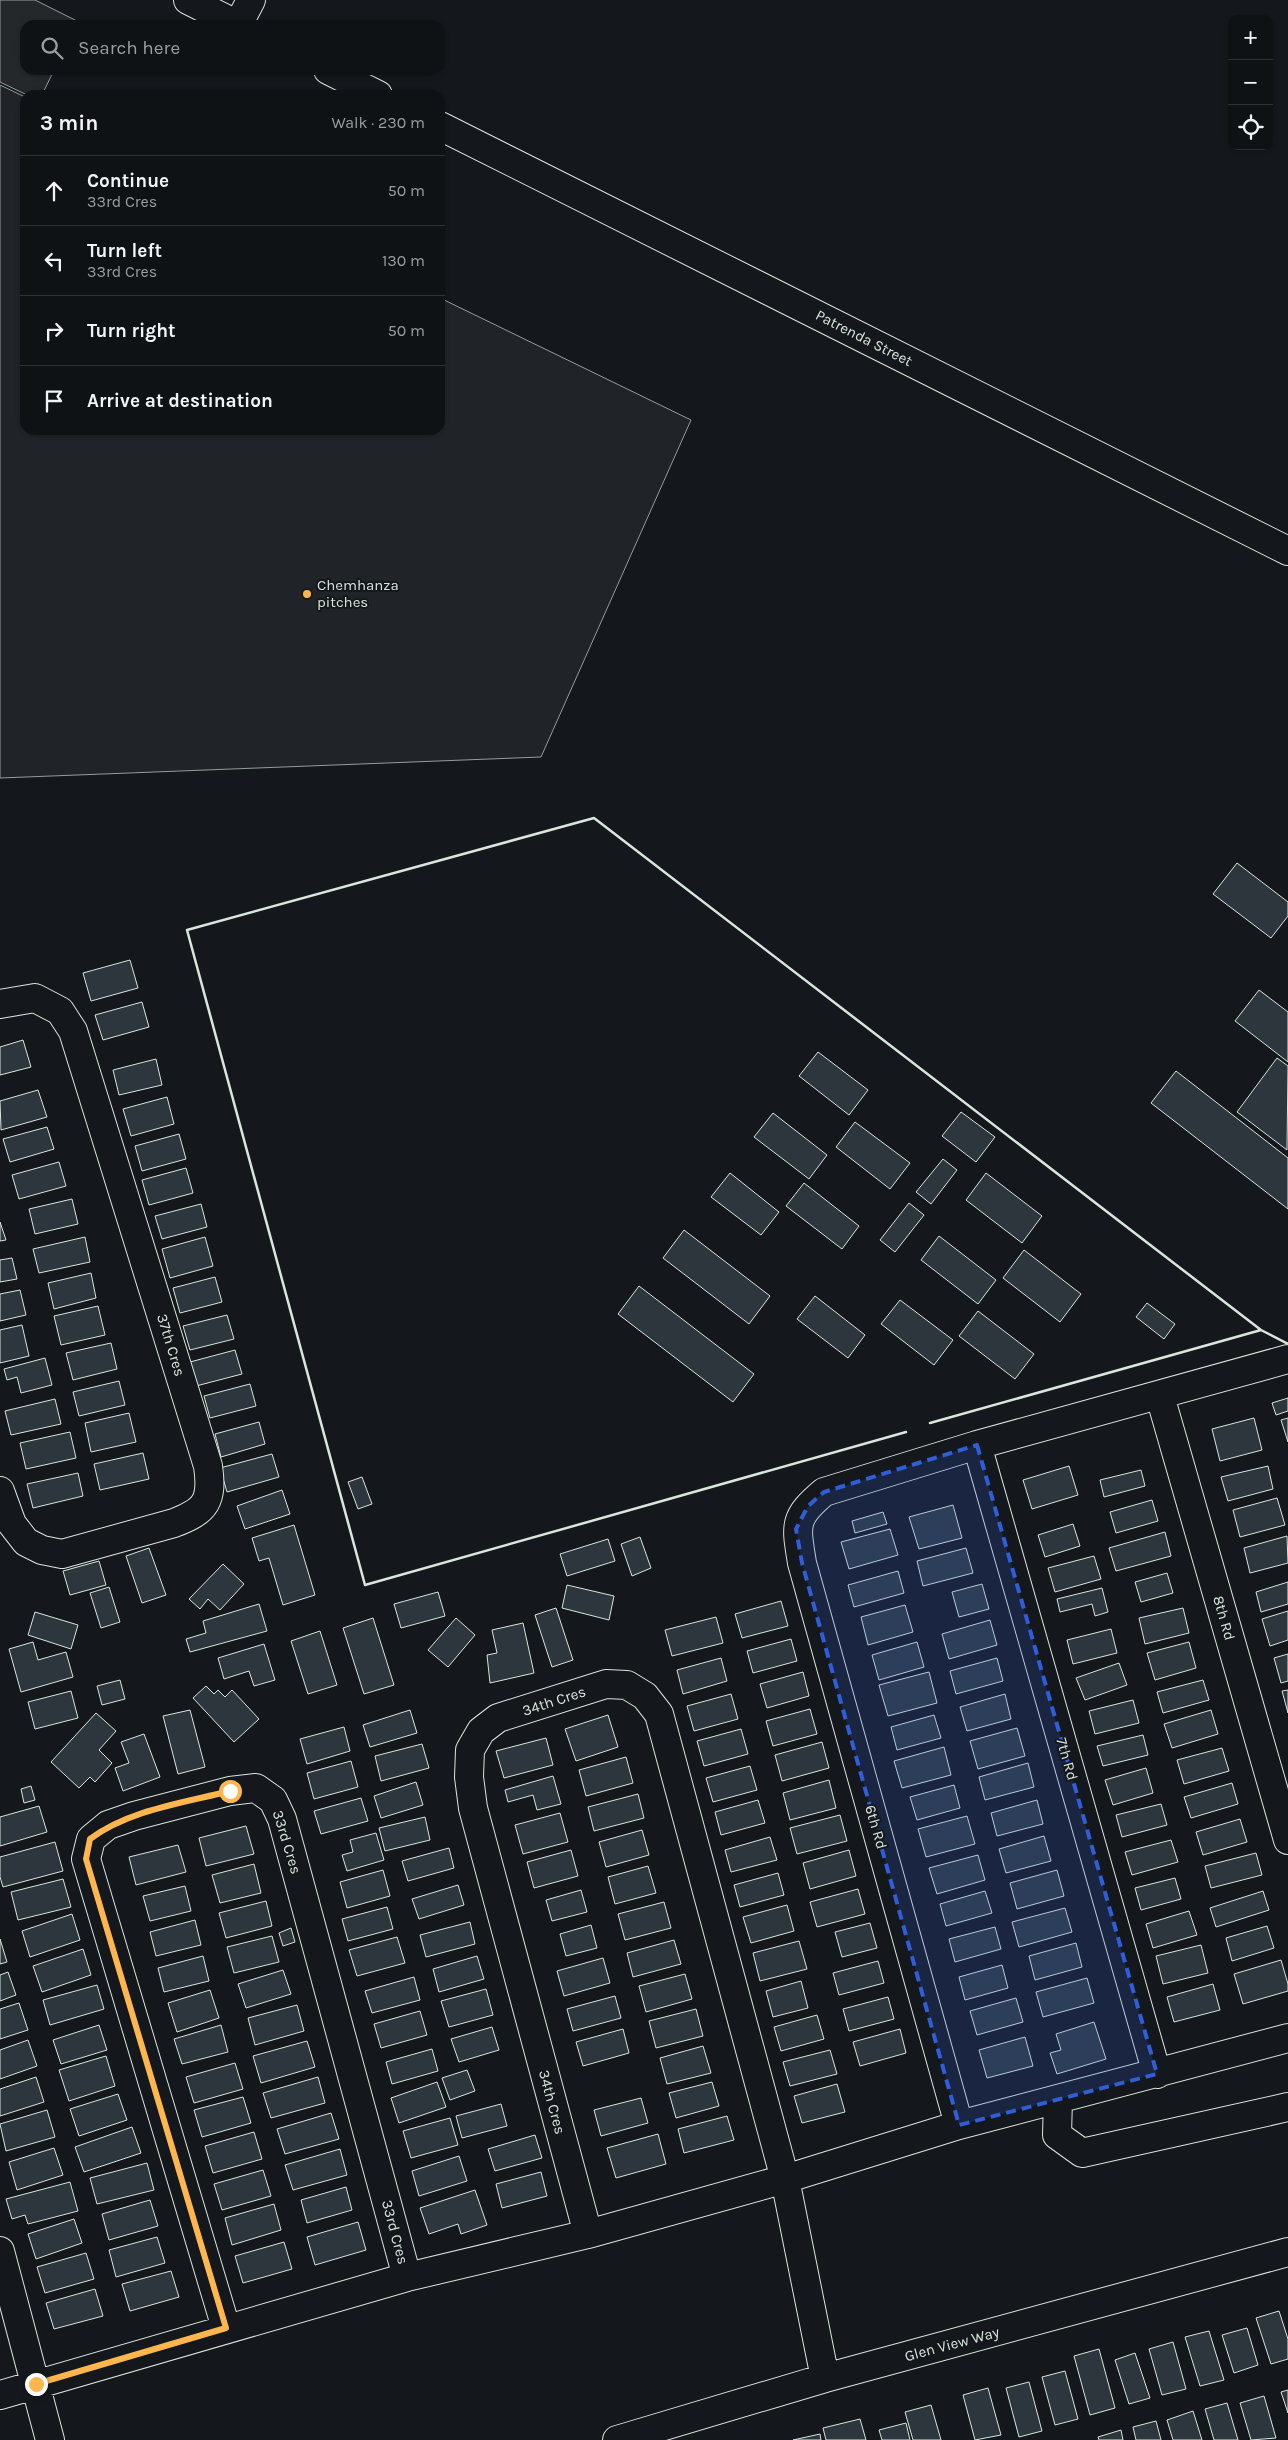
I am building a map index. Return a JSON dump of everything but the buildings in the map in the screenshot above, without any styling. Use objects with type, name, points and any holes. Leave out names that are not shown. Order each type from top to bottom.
[{"type":"street","points":[[188,0],[228,20]]},
{"type":"street","points":[[241,20],[251,0]]},
{"type":"street","points":[[338,75],[368,90]]},
{"type":"street","name":"Patrenda Street","points":[[445,129],[1288,551]]},
{"type":"street","name":"37th Cres","points":[[0,1004],[35,998],[60,1011],[73,1031],[208,1466],[211,1486],[205,1507],[192,1516],[174,1523],[62,1554],[42,1550],[26,1542],[12,1524],[0,1491]]},
{"type":"street","points":[[977,1445],[1160,1396],[1288,1359]]},
{"type":"street","name":"8th Rd","points":[[1160,1396],[1288,1840]]},
{"type":"street","name":"6th Rd","points":[[959,2125],[802,1563],[796,1529],[808,1506],[824,1492],[977,1445]]},
{"type":"street","name":"7th Rd","points":[[977,1445],[1156,2074]]},
{"type":"street","name":"34th Cres","points":[[588,2234],[473,1808],[469,1777],[470,1750],[481,1731],[498,1718],[606,1684],[627,1685],[645,1696],[659,1714],[785,2179],[825,2378]]},
{"type":"street","name":"33rd Cres","points":[[226,2328],[86,1859],[90,1839],[108,1825],[134,1816],[230,1791],[256,1788],[274,1800],[282,1819],[407,2277]]},
{"type":"street","points":[[0,2395],[407,2277],[588,2234],[785,2179],[959,2125],[1288,2038]]},
{"type":"street","points":[[1058,2099],[1057,2135],[1082,2152],[1288,2107]]},
{"type":"street","points":[[0,2251],[50,2440]]},
{"type":"street","name":"Glen View Way","points":[[626,2439],[825,2378],[1288,2252]]},
{"type":"highlighted area","points":[[977,1445],[1157,2074],[959,2125],[802,1563],[796,1529],[808,1506],[824,1492]]},
{"type":"shaded area","points":[[0,0],[35,0],[75,20],[20,20],[20,75],[52,75],[44,90],[20,90],[20,92],[0,82]]},
{"type":"shaded area","name":"Chemhanza pitches","points":[[0,85],[20,95],[20,435],[445,435],[445,300],[691,420],[541,757],[0,778]]},
{"type":"wall","points":[[906,1432],[365,1585],[187,930],[594,818],[1261,1330],[1288,1344]]},
{"type":"wall","points":[[930,1423],[1261,1330]]},
{"type":"place","name":"Chemhanza pitches","points":[[307,594]]},
{"type":"route","points":[[36,2384],[226,2328],[86,1859],[90,1839],[108,1825],[134,1816],[230,1791]]}]
